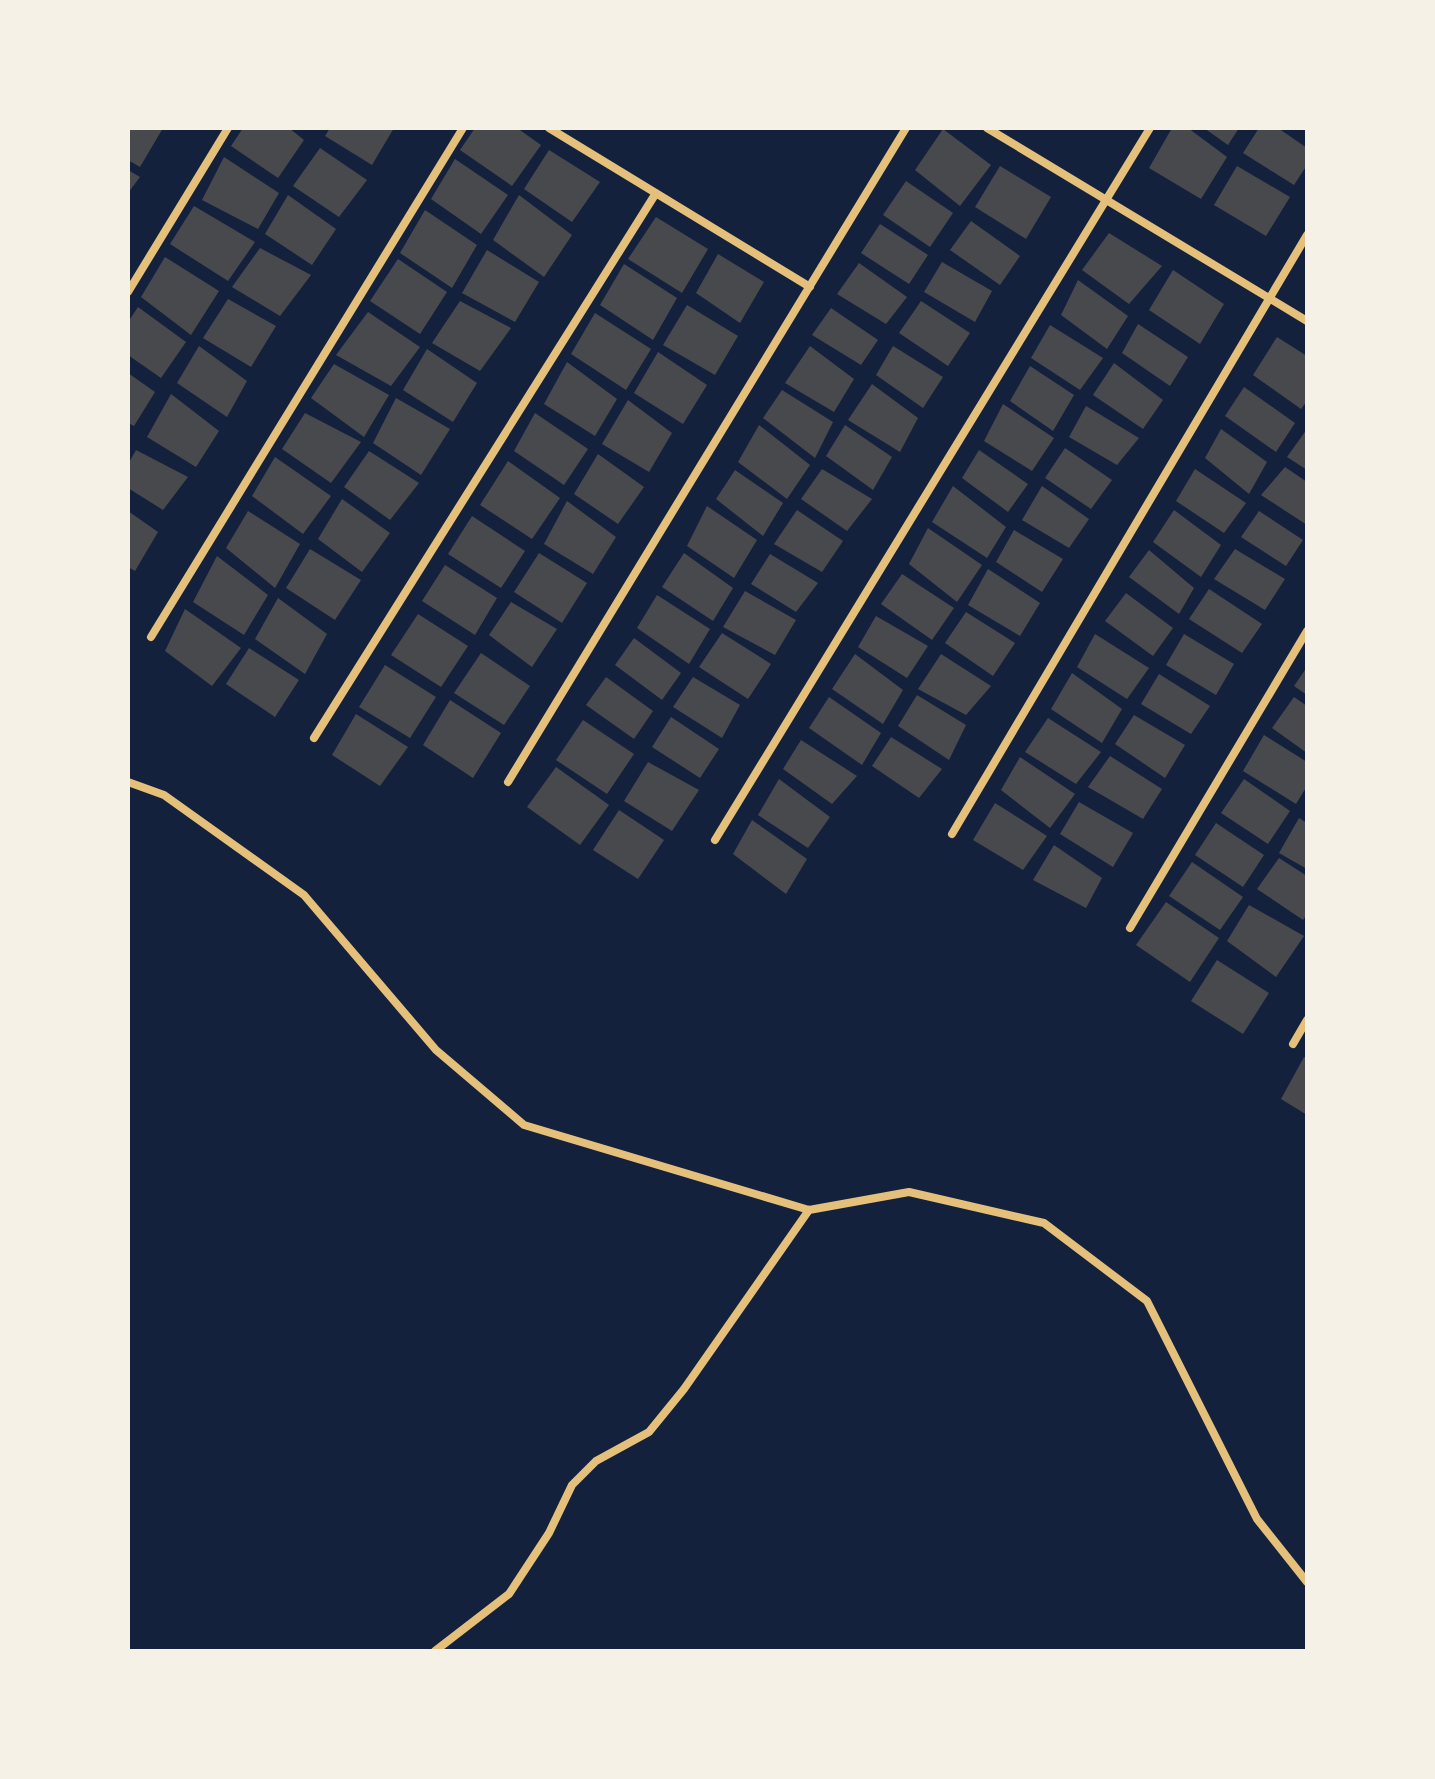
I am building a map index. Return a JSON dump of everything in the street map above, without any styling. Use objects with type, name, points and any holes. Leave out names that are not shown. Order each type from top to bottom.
[{"type":"street","points":[[128,292],[228,128]]},
{"type":"street","points":[[151,637],[463,128]]},
{"type":"street","points":[[549,128],[810,287]]},
{"type":"street","points":[[508,782],[906,128]]},
{"type":"street","points":[[987,128],[1307,321]]},
{"type":"street","points":[[715,840],[1150,128]]},
{"type":"street","points":[[314,738],[656,193]]},
{"type":"street","points":[[952,834],[1307,235]]},
{"type":"street","points":[[1130,928],[1307,631]]},
{"type":"street","points":[[128,782],[164,795],[304,895],[436,1050],[524,1125],[809,1210],[909,1192],[1044,1223],[1147,1301],[1257,1519],[1307,1582]]},
{"type":"street","points":[[1293,1044],[1307,1020]]},
{"type":"street","points":[[435,1651],[509,1594],[549,1533],[572,1485],[596,1461],[649,1432],[684,1389],[809,1210]]},
{"type":"building","points":[[128,128],[163,128],[140,167],[128,160]]},
{"type":"building","points":[[243,128],[289,128],[304,140],[278,178],[231,146]]},
{"type":"building","points":[[330,128],[394,128],[372,165],[325,136]]},
{"type":"building","points":[[475,128],[517,128],[541,145],[512,186],[460,150]]},
{"type":"building","points":[[1172,128],[1188,128],[1227,157],[1201,199],[1149,168]]},
{"type":"building","points":[[1204,128],[1239,128],[1228,145]]},
{"type":"building","points":[[1259,128],[1278,128],[1307,148],[1307,165],[1294,185],[1243,153]]},
{"type":"building","points":[[943,129],[991,165],[960,206],[915,170]]},
{"type":"building","points":[[320,148],[367,180],[339,217],[293,186]]},
{"type":"building","points":[[549,150],[600,182],[572,222],[524,189]]},
{"type":"building","points":[[224,157],[279,193],[258,229],[202,200]]},
{"type":"building","points":[[455,159],[508,195],[481,234],[431,199]]},
{"type":"building","points":[[1000,166],[1051,197],[1026,239],[975,207]]},
{"type":"building","points":[[1237,166],[1290,197],[1266,236],[1214,205]]},
{"type":"building","points":[[128,170],[140,177],[128,193]]},
{"type":"building","points":[[906,181],[953,213],[930,247],[883,215]]},
{"type":"building","points":[[288,195],[336,229],[312,265],[265,234]]},
{"type":"building","points":[[519,195],[572,235],[544,277],[493,240]]},
{"type":"building","points":[[194,206],[255,242],[228,281],[170,244]]},
{"type":"building","points":[[425,210],[477,245],[452,288],[400,253]]},
{"type":"building","points":[[656,217],[708,249],[682,293],[628,259]]},
{"type":"building","points":[[971,221],[1020,256],[1000,285],[950,250]]},
{"type":"building","points":[[880,224],[928,255],[909,284],[861,253]]},
{"type":"building","points":[[1109,233],[1162,266],[1129,304],[1082,270]]},
{"type":"building","points":[[260,248],[311,275],[280,316],[232,287]]},
{"type":"building","points":[[487,250],[539,282],[515,322],[462,293]]},
{"type":"building","points":[[718,254],[764,282],[740,323],[696,293]]},
{"type":"building","points":[[165,257],[219,291],[191,335],[141,297]]},
{"type":"building","points":[[398,259],[447,292],[420,334],[370,301]]},
{"type":"building","points":[[942,262],[992,291],[975,322],[924,292]]},
{"type":"building","points":[[859,263],[907,297],[886,324],[837,294]]},
{"type":"building","points":[[624,264],[677,298],[653,340],[600,305]]},
{"type":"building","points":[[1173,270],[1224,304],[1200,344],[1149,310]]},
{"type":"building","points":[[1078,280],[1128,316],[1107,349],[1061,315]]},
{"type":"building","points":[[228,299],[276,326],[251,367],[203,338]]},
{"type":"building","points":[[460,301],[511,328],[480,371],[432,343]]},
{"type":"building","points":[[921,301],[970,333],[948,366],[899,333]]},
{"type":"building","points":[[687,305],[738,336],[715,375],[663,345]]},
{"type":"building","points":[[138,307],[186,342],[161,378],[128,355],[128,322]]},
{"type":"building","points":[[831,308],[878,340],[861,365],[812,335]]},
{"type":"building","points":[[368,312],[420,347],[391,386],[336,355]]},
{"type":"building","points":[[595,313],[651,349],[626,390],[571,354]]},
{"type":"building","points":[[1138,324],[1188,357],[1170,386],[1122,353]]},
{"type":"building","points":[[1050,325],[1103,358],[1080,390],[1031,358]]},
{"type":"building","points":[[1277,337],[1307,356],[1307,401],[1301,409],[1253,375]]},
{"type":"building","points":[[199,346],[247,381],[227,417],[177,383]]},
{"type":"building","points":[[810,346],[854,379],[834,412],[785,383]]},
{"type":"building","points":[[893,346],[943,377],[923,408],[876,375]]},
{"type":"building","points":[[427,349],[477,383],[453,422],[403,390]]},
{"type":"building","points":[[658,352],[707,385],[683,424],[634,393]]},
{"type":"building","points":[[567,362],[617,399],[595,436],[544,404]]},
{"type":"building","points":[[1114,363],[1163,400],[1143,429],[1093,395]]},
{"type":"building","points":[[334,364],[389,395],[364,437],[311,398]]},
{"type":"building","points":[[1030,366],[1074,395],[1053,431],[1010,401]]},
{"type":"building","points":[[128,373],[155,392],[134,426],[128,423]]},
{"type":"building","points":[[872,384],[918,418],[900,452],[848,420]]},
{"type":"building","points":[[1244,387],[1295,423],[1276,452],[1225,416]]},
{"type":"building","points":[[782,390],[833,422],[815,458],[763,418]]},
{"type":"building","points":[[171,394],[219,431],[196,467],[147,437]]},
{"type":"building","points":[[396,398],[450,429],[421,475],[373,443]]},
{"type":"building","points":[[628,400],[672,433],[649,472],[602,444]]},
{"type":"building","points":[[1003,404],[1054,438],[1032,471],[984,441]]},
{"type":"building","points":[[1086,406],[1139,438],[1117,465],[1069,437]]},
{"type":"building","points":[[305,413],[361,442],[331,483],[282,449]]},
{"type":"building","points":[[535,413],[588,449],[564,485],[514,451]]},
{"type":"building","points":[[759,425],[810,465],[787,499],[738,462]]},
{"type":"building","points":[[845,425],[892,457],[873,490],[826,456]]},
{"type":"building","points":[[1221,429],[1267,462],[1249,494],[1205,458]]},
{"type":"building","points":[[1307,429],[1307,470],[1287,457]]},
{"type":"building","points":[[1065,448],[1112,480],[1091,509],[1045,478]]},
{"type":"building","points":[[136,450],[188,477],[163,510],[128,488],[128,464]]},
{"type":"building","points":[[979,450],[1028,484],[1008,512],[962,478]]},
{"type":"building","points":[[369,451],[419,483],[390,520],[344,487]]},
{"type":"building","points":[[598,454],[644,487],[618,524],[574,494]]},
{"type":"building","points":[[275,457],[331,496],[303,534],[252,496]]},
{"type":"building","points":[[508,461],[560,498],[532,539],[480,505]]},
{"type":"building","points":[[1285,467],[1307,482],[1307,525],[1261,495]]},
{"type":"building","points":[[822,469],[872,499],[847,531],[801,499]]},
{"type":"building","points":[[1195,469],[1246,503],[1224,533],[1176,501]]},
{"type":"building","points":[[735,470],[783,503],[763,536],[716,499]]},
{"type":"building","points":[[953,486],[1006,527],[987,558],[932,522]]},
{"type":"building","points":[[1042,486],[1089,519],[1069,548],[1022,520]]},
{"type":"building","points":[[342,499],[390,533],[362,572],[318,539]]},
{"type":"building","points":[[567,501],[616,537],[593,574],[544,544]]},
{"type":"building","points":[[707,506],[757,540],[734,578],[687,546]]},
{"type":"building","points":[[797,510],[843,541],[822,572],[774,544]]},
{"type":"building","points":[[1174,510],[1221,545],[1201,577],[1153,542]]},
{"type":"building","points":[[128,511],[158,532],[135,571],[128,567]]},
{"type":"building","points":[[248,511],[300,544],[275,588],[226,548]]},
{"type":"building","points":[[1259,511],[1303,540],[1286,566],[1241,537]]},
{"type":"building","points":[[472,516],[525,551],[501,588],[448,554]]},
{"type":"building","points":[[928,528],[982,565],[957,602],[909,564]]},
{"type":"building","points":[[1014,530],[1063,559],[1042,592],[996,562]]},
{"type":"building","points":[[310,549],[361,580],[335,620],[286,588]]},
{"type":"building","points":[[1235,549],[1285,579],[1265,610],[1214,579]]},
{"type":"building","points":[[1149,550],[1194,588],[1179,614],[1129,577]]},
{"type":"building","points":[[539,553],[587,583],[562,623],[514,592]]},
{"type":"building","points":[[684,553],[733,588],[713,621],[662,587]]},
{"type":"building","points":[[770,554],[818,583],[796,612],[751,584]]},
{"type":"building","points":[[217,556],[268,595],[244,635],[193,602]]},
{"type":"building","points":[[445,565],[497,598],[475,635],[422,601]]},
{"type":"building","points":[[988,569],[1040,603],[1020,636],[968,605]]},
{"type":"building","points":[[902,574],[954,608],[932,640],[881,604]]},
{"type":"building","points":[[1209,589],[1262,624],[1242,653],[1189,619]]},
{"type":"building","points":[[745,591],[796,620],[775,655],[723,627]]},
{"type":"building","points":[[1126,593],[1173,628],[1153,656],[1105,621]]},
{"type":"building","points":[[657,595],[710,629],[689,664],[637,628]]},
{"type":"building","points":[[278,598],[327,634],[305,674],[255,639]]},
{"type":"building","points":[[511,602],[557,629],[532,667],[489,635]]},
{"type":"building","points":[[185,609],[241,648],[212,686],[165,651]]},
{"type":"building","points":[[966,612],[1015,643],[993,676],[945,643]]},
{"type":"building","points":[[418,614],[468,646],[441,687],[391,655]]},
{"type":"building","points":[[876,616],[928,646],[907,678],[858,647]]},
{"type":"building","points":[[722,633],[771,664],[748,699],[699,667]]},
{"type":"building","points":[[1095,634],[1149,668],[1127,699],[1077,667]]},
{"type":"building","points":[[1184,634],[1234,664],[1216,695],[1166,665]]},
{"type":"building","points":[[634,638],[681,673],[662,700],[615,665]]},
{"type":"building","points":[[249,648],[299,680],[275,717],[226,684]]},
{"type":"building","points":[[481,653],[530,686],[504,725],[454,693]]},
{"type":"building","points":[[855,654],[903,690],[883,724],[832,689]]},
{"type":"building","points":[[941,654],[991,686],[966,715],[918,689]]},
{"type":"building","points":[[385,665],[436,697],[410,738],[359,707]]},
{"type":"building","points":[[1307,667],[1307,695],[1294,686]]},
{"type":"building","points":[[1072,673],[1122,709],[1102,743],[1051,709]]},
{"type":"building","points":[[1159,674],[1210,706],[1191,734],[1141,704]]},
{"type":"building","points":[[606,677],[653,711],[634,739],[586,705]]},
{"type":"building","points":[[693,677],[740,705],[722,738],[673,707]]},
{"type":"building","points":[[917,695],[966,725],[949,760],[898,726]]},
{"type":"building","points":[[829,697],[881,733],[862,765],[809,728]]},
{"type":"building","points":[[1294,697],[1307,706],[1307,753],[1272,728]]},
{"type":"building","points":[[450,700],[501,733],[473,778],[423,745]]},
{"type":"building","points":[[356,714],[408,747],[380,786],[332,755]]},
{"type":"building","points":[[1134,715],[1185,745],[1165,778],[1115,744]]},
{"type":"building","points":[[671,717],[719,749],[700,778],[652,747]]},
{"type":"building","points":[[1048,718],[1101,752],[1076,784],[1025,752]]},
{"type":"building","points":[[583,720],[634,754],[607,794],[556,760]]},
{"type":"building","points":[[1264,735],[1307,762],[1307,786],[1296,804],[1243,771]]},
{"type":"building","points":[[891,737],[942,769],[919,798],[872,766]]},
{"type":"building","points":[[801,740],[857,776],[832,804],[783,769]]},
{"type":"building","points":[[1110,756],[1162,789],[1143,819],[1088,787]]},
{"type":"building","points":[[1020,757],[1075,794],[1050,828],[1001,790]]},
{"type":"building","points":[[648,762],[699,790],[672,831],[624,801]]},
{"type":"building","points":[[556,767],[609,805],[580,845],[527,807]]},
{"type":"building","points":[[779,779],[830,817],[808,848],[758,815]]},
{"type":"building","points":[[1244,779],[1290,811],[1268,844],[1221,813]]},
{"type":"building","points":[[1079,802],[1133,833],[1113,867],[1060,834]]},
{"type":"building","points":[[995,803],[1047,836],[1023,870],[973,840]]},
{"type":"building","points":[[619,810],[664,840],[638,879],[593,850]]},
{"type":"building","points":[[1299,818],[1307,823],[1307,869],[1279,853]]},
{"type":"building","points":[[752,820],[807,859],[786,894],[733,854]]},
{"type":"building","points":[[1216,823],[1264,855],[1243,887],[1195,855]]},
{"type":"building","points":[[1054,845],[1102,878],[1086,908],[1033,880]]},
{"type":"building","points":[[1279,858],[1307,876],[1307,914],[1303,920],[1257,889]]},
{"type":"building","points":[[1192,862],[1243,897],[1220,930],[1169,896]]},
{"type":"building","points":[[1166,902],[1219,938],[1190,982],[1136,945]]},
{"type":"building","points":[[1249,905],[1304,936],[1276,977],[1227,941]]},
{"type":"building","points":[[1217,960],[1269,993],[1243,1034],[1191,1001]]},
{"type":"building","points":[[1304,1057],[1307,1059],[1307,1115],[1281,1099]]}]
